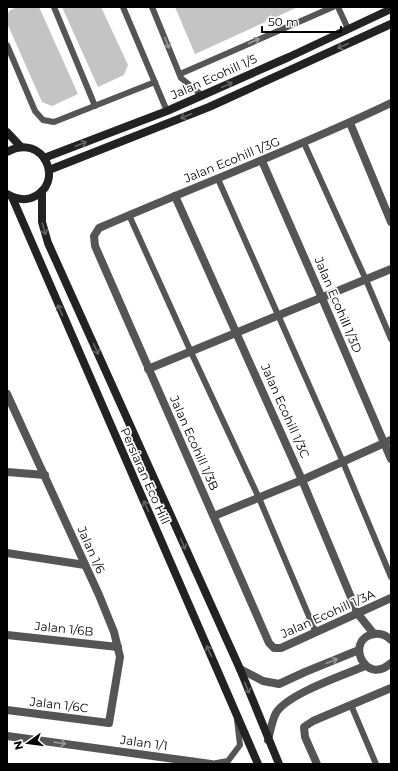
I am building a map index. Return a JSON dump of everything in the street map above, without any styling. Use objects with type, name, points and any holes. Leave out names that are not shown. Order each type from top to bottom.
[{"type":"street","name":"Jalan Ecohill 1/5","points":[[44,158],[203,96],[391,9]]},
{"type":"street","points":[[49,170],[203,109],[391,24]]},
{"type":"street","name":"Jalan Ecohill 1/3G","points":[[95,246],[94,236],[99,228],[262,161],[391,105]]},
{"type":"street","points":[[350,123],[391,222]]},
{"type":"street","points":[[7,132],[21,147]]},
{"type":"street","points":[[7,152],[21,147],[29,148],[36,151],[44,158],[49,170],[47,184],[42,191],[42,222],[48,243],[240,669],[279,764]]},
{"type":"street","name":"Jalan Ecohill 1/3D","points":[[262,161],[387,442],[391,459]]},
{"type":"street","name":"Persiaran Eco Hill","points":[[9,195],[20,199],[28,199],[36,196],[42,191]]},
{"type":"street","name":"Persiaran Eco Hill","points":[[9,195],[258,764]]},
{"type":"street","name":"Jalan Ecohill 1/3C","points":[[175,196],[302,480],[358,614],[374,634]]},
{"type":"street","name":"Jalan Ecohill 1/3B","points":[[95,246],[269,643],[274,648]]},
{"type":"street","points":[[148,369],[391,269]]},
{"type":"street","name":"Jalan 1/6","points":[[7,395],[85,565],[111,626],[118,648],[120,657],[109,723]]},
{"type":"street","points":[[214,516],[302,480],[387,442]]},
{"type":"street","points":[[7,472],[45,475]]},
{"type":"street","points":[[7,553],[85,565]]},
{"type":"street","name":"Jalan Ecohill 1/3A","points":[[274,648],[282,648],[391,598]]},
{"type":"street","points":[[391,640],[385,635],[374,634],[360,644],[359,650],[362,661],[366,666],[370,669],[376,670],[389,665],[391,675]]},
{"type":"street","name":"Jalan 1/6B","points":[[7,635],[118,648]]},
{"type":"street","points":[[240,669],[263,681],[279,684],[359,650]]},
{"type":"street","points":[[268,740],[276,713],[290,699],[312,688],[366,666]]},
{"type":"street","points":[[317,764],[306,737],[304,727],[313,721],[391,688]]},
{"type":"street","name":"Jalan 1/6C","points":[[7,710],[109,723]]},
{"type":"street","name":"Jalan 1/1","points":[[7,736],[211,764]]},
{"type":"lane","points":[[54,7],[95,106]]},
{"type":"lane","points":[[123,7],[167,111]]},
{"type":"lane","points":[[152,7],[182,78],[203,96]]},
{"type":"lane","points":[[180,74],[333,7]]},
{"type":"lane","points":[[338,7],[348,29]]},
{"type":"lane","points":[[7,46],[35,111],[43,120],[54,122],[155,82]]},
{"type":"lane","points":[[304,143],[391,339]]},
{"type":"lane","points":[[218,179],[343,462],[391,577]]},
{"type":"lane","points":[[129,215],[259,498],[316,633]]},
{"type":"lane","points":[[351,705],[376,764]]},
{"type":"lane","name":"Jalan 1/1","points":[[211,764],[228,760],[240,745],[236,714]]},
{"type":"building","points":[[17,7],[39,7],[78,94],[52,106],[42,102],[7,23],[9,11]]},
{"type":"building","points":[[62,7],[101,7],[128,65],[124,75],[98,87]]},
{"type":"building","points":[[175,7],[298,7],[195,54]]}]
